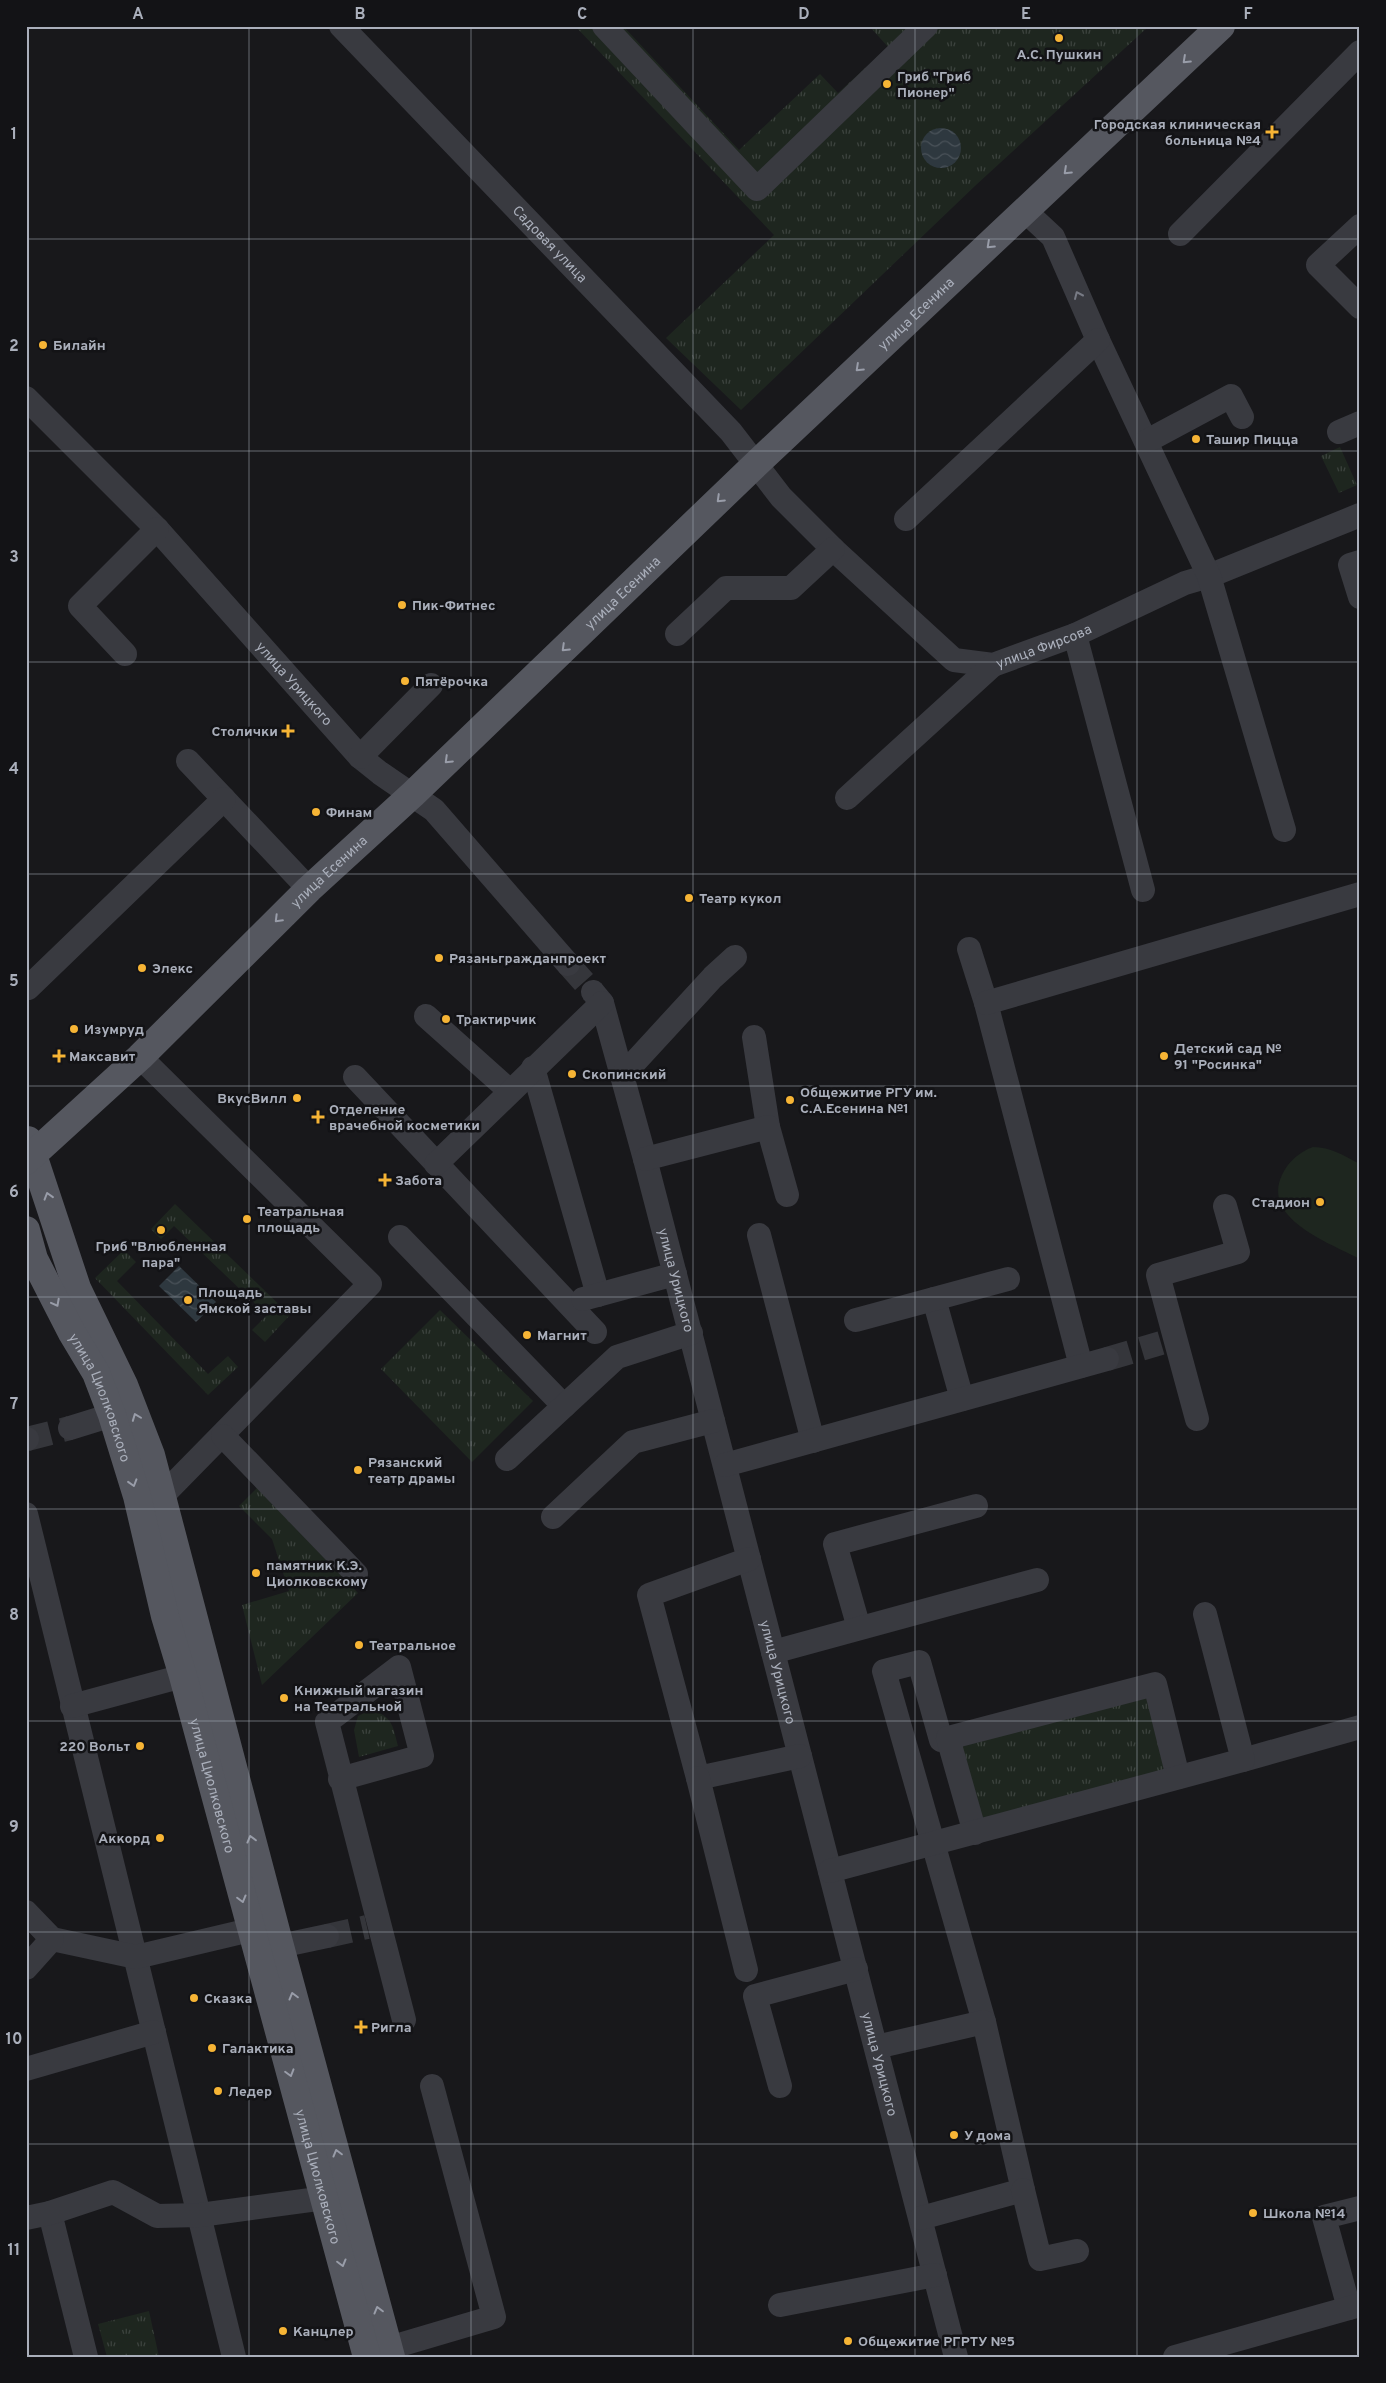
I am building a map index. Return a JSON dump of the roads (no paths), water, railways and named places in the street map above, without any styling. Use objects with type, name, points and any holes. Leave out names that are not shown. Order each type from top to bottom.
[{"type":"main road","name":"улица Есенина","points":[[29,1150],[147,1064],[309,889],[413,794],[755,465],[1221,26]]},
{"type":"main road","name":"улица Циолковского","points":[[29,1150],[77,1288],[124,1385],[151,1455],[280,1946],[382,2354]]},
{"type":"main road","name":"улица Циолковского","points":[[26,1230],[30,1262],[96,1373],[112,1415],[137,1496],[164,1616],[183,1676],[250,1930],[325,2198],[382,2354]]},
{"type":"main road","points":[[30,1262],[61,1238]]},
{"type":"street","name":"Садовая улица","points":[[341,26],[732,432],[755,465]]},
{"type":"street","points":[[604,26],[757,189],[926,26]]},
{"type":"street","points":[[1179,233],[1360,52]]},
{"type":"street","points":[[1025,211],[1053,237],[1098,340],[1209,576],[1284,830]]},
{"type":"street","points":[[1360,226],[1318,265],[1360,306]]},
{"type":"street","points":[[906,518],[1098,340]]},
{"type":"street","points":[[1147,441],[1231,396],[1242,417]]},
{"type":"street","name":"улица Урицкого","points":[[26,398],[157,529],[360,757],[434,810],[568,964]]},
{"type":"street","name":"улица Фирсова","points":[[755,465],[781,497],[833,550],[954,660],[993,666],[1075,635],[1185,583],[1209,576],[1360,515]]},
{"type":"street","points":[[125,654],[80,606],[157,529]]},
{"type":"street","points":[[677,634],[726,588],[791,588],[833,550]]},
{"type":"street","points":[[1360,562],[1350,565],[1360,597]]},
{"type":"street","points":[[1075,635],[1143,890]]},
{"type":"street","points":[[847,798],[993,666]]},
{"type":"street","points":[[360,757],[431,684]]},
{"type":"street","points":[[188,761],[309,889]]},
{"type":"street","points":[[28,988],[224,799]]},
{"type":"street","points":[[986,1003],[1360,894]]},
{"type":"street","points":[[969,948],[986,1003],[1081,1366]]},
{"type":"street","points":[[622,1076],[713,977],[735,957]]},
{"type":"street","name":"улица Урицкого","points":[[533,1068],[597,998],[622,1076],[645,1159],[956,2357]]},
{"type":"street","points":[[426,1016],[510,1091]]},
{"type":"street","points":[[754,1037],[768,1127],[787,1195]]},
{"type":"street","points":[[147,1064],[370,1284],[194,1466],[162,1496]]},
{"type":"street","points":[[436,1164],[533,1068],[598,1295]]},
{"type":"street","points":[[355,1078],[595,1332]]},
{"type":"street","points":[[645,1159],[768,1127]]},
{"type":"street","points":[[1197,1419],[1168,1341],[1158,1275],[1238,1252],[1225,1206]]},
{"type":"street","points":[[759,1234],[813,1440]]},
{"type":"street","points":[[400,1237],[564,1406]]},
{"type":"street","points":[[567,1304],[675,1274]]},
{"type":"street","points":[[856,1320],[1008,1279]]},
{"type":"street","points":[[934,1299],[962,1400]]},
{"type":"street","points":[[507,1458],[617,1357],[690,1333]]},
{"type":"street","points":[[725,1465],[1107,1359]]},
{"type":"street","points":[[70,1428],[112,1415]]},
{"type":"street","points":[[554,1517],[633,1442],[713,1421]]},
{"type":"street","points":[[223,1436],[356,1574]]},
{"type":"street","points":[[859,1628],[835,1544],[976,1506]]},
{"type":"street","points":[[26,1514],[34,1583],[72,1706],[234,2357]]},
{"type":"street","points":[[746,1970],[698,1778],[649,1595],[749,1559]]},
{"type":"street","points":[[773,1652],[1037,1580]]},
{"type":"street","points":[[1205,1614],[1243,1760]]},
{"type":"street","points":[[1077,2251],[1040,2259],[984,2022],[935,1844],[884,1671],[919,1662],[941,1740],[1155,1684],[1178,1777]]},
{"type":"street","points":[[340,1779],[422,1756],[399,1667],[327,1722],[373,1926],[404,2020]]},
{"type":"street","points":[[72,1706],[183,1676]]},
{"type":"street","points":[[830,1871],[975,1834],[1360,1727]]},
{"type":"street","points":[[948,1738],[975,1834]]},
{"type":"street","points":[[698,1778],[800,1756]]},
{"type":"street","points":[[26,1912],[52,1939],[136,1957],[250,1930]]},
{"type":"street","points":[[280,1946],[327,1936]]},
{"type":"street","points":[[26,1968],[52,1939]]},
{"type":"street","points":[[780,2086],[755,1996],[856,1969]]},
{"type":"street","points":[[876,2047],[984,2022]]},
{"type":"street","points":[[26,2069],[154,2032]]},
{"type":"street","points":[[382,2354],[494,2318],[432,2086]]},
{"type":"street","points":[[921,2218],[1023,2190]]},
{"type":"street","points":[[26,2218],[50,2213],[113,2192],[157,2216],[200,2215],[325,2198]]},
{"type":"street","points":[[1175,2357],[1354,2307],[1324,2217],[1360,2208]]},
{"type":"street","points":[[50,2213],[86,2357]]},
{"type":"street","points":[[780,2304],[935,2275]]},
{"type":"water","points":[[941,128],[952,131],[958,137],[961,148],[958,159],[952,165],[941,168],[930,165],[924,159],[921,148],[924,137],[930,131]]},
{"type":"water","points":[[179,1266],[216,1302],[196,1322],[159,1286]]},
{"type":"tunnel","points":[[568,964],[593,992]]},
{"type":"tunnel","points":[[1107,1359],[1161,1343]]},
{"type":"tunnel","points":[[27,1439],[70,1428]]},
{"type":"tunnel","points":[[327,1936],[367,1927]]},
{"type":"place","name":"А.С. Пушкин","points":[[1059,38]]},
{"type":"place","name":"Гриб \"Гриб Пионер\"","points":[[887,84]]},
{"type":"place","name":"Городская клиническая больница №4","points":[[1272,132]]},
{"type":"place","name":"Билайн","points":[[43,345]]},
{"type":"place","name":"Ташир Пицца","points":[[1196,439]]},
{"type":"place","name":"Пик-Фитнес","points":[[402,605]]},
{"type":"place","name":"Пятёрочка","points":[[405,681]]},
{"type":"place","name":"Столички","points":[[288,731]]},
{"type":"place","name":"Финам","points":[[316,812]]},
{"type":"place","name":"Театр кукол","points":[[689,898]]},
{"type":"place","name":"Рязаньгражданпроект","points":[[439,958]]},
{"type":"place","name":"Элекс","points":[[142,968]]},
{"type":"place","name":"Трактирчик","points":[[446,1019]]},
{"type":"place","name":"Изумруд","points":[[74,1029]]},
{"type":"place","name":"Максавит","points":[[59,1056]]},
{"type":"place","name":"Детский сад № 91 \"Росинка\"","points":[[1164,1056]]},
{"type":"place","name":"Скопинский","points":[[572,1074]]},
{"type":"place","name":"ВкусВилл","points":[[297,1098]]},
{"type":"place","name":"Общежитие РГУ им. С.А.Есенина №1","points":[[790,1100]]},
{"type":"place","name":"Отделение врачебной косметики","points":[[318,1117]]},
{"type":"place","name":"Забота","points":[[385,1180]]},
{"type":"place","name":"Стадион","points":[[1320,1202]]},
{"type":"place","name":"Театральная площадь","points":[[247,1219]]},
{"type":"place","name":"Гриб \"Влюбленная пара\"","points":[[161,1230]]},
{"type":"place","name":"Площадь Ямской заставы","points":[[188,1300]]},
{"type":"place","name":"Магнит","points":[[527,1335]]},
{"type":"place","name":"Рязанский театр драмы","points":[[358,1470]]},
{"type":"place","name":"памятник К.Э. Циолковскому","points":[[256,1573]]},
{"type":"place","name":"Театральное","points":[[359,1645]]},
{"type":"place","name":"Книжный магазин на Театральной","points":[[284,1698]]},
{"type":"place","name":"220 Вольт","points":[[140,1746]]},
{"type":"place","name":"Аккорд","points":[[160,1838]]},
{"type":"place","name":"Сказка","points":[[194,1998]]},
{"type":"place","name":"Ригла","points":[[361,2027]]},
{"type":"place","name":"Галактика","points":[[212,2048]]},
{"type":"place","name":"Ледер","points":[[218,2091]]},
{"type":"place","name":"У дома","points":[[954,2135]]},
{"type":"place","name":"Школа №14","points":[[1253,2213]]},
{"type":"place","name":"Канцлер","points":[[283,2331]]},
{"type":"place","name":"Общежитие РГРТУ №5","points":[[848,2341]]}]
